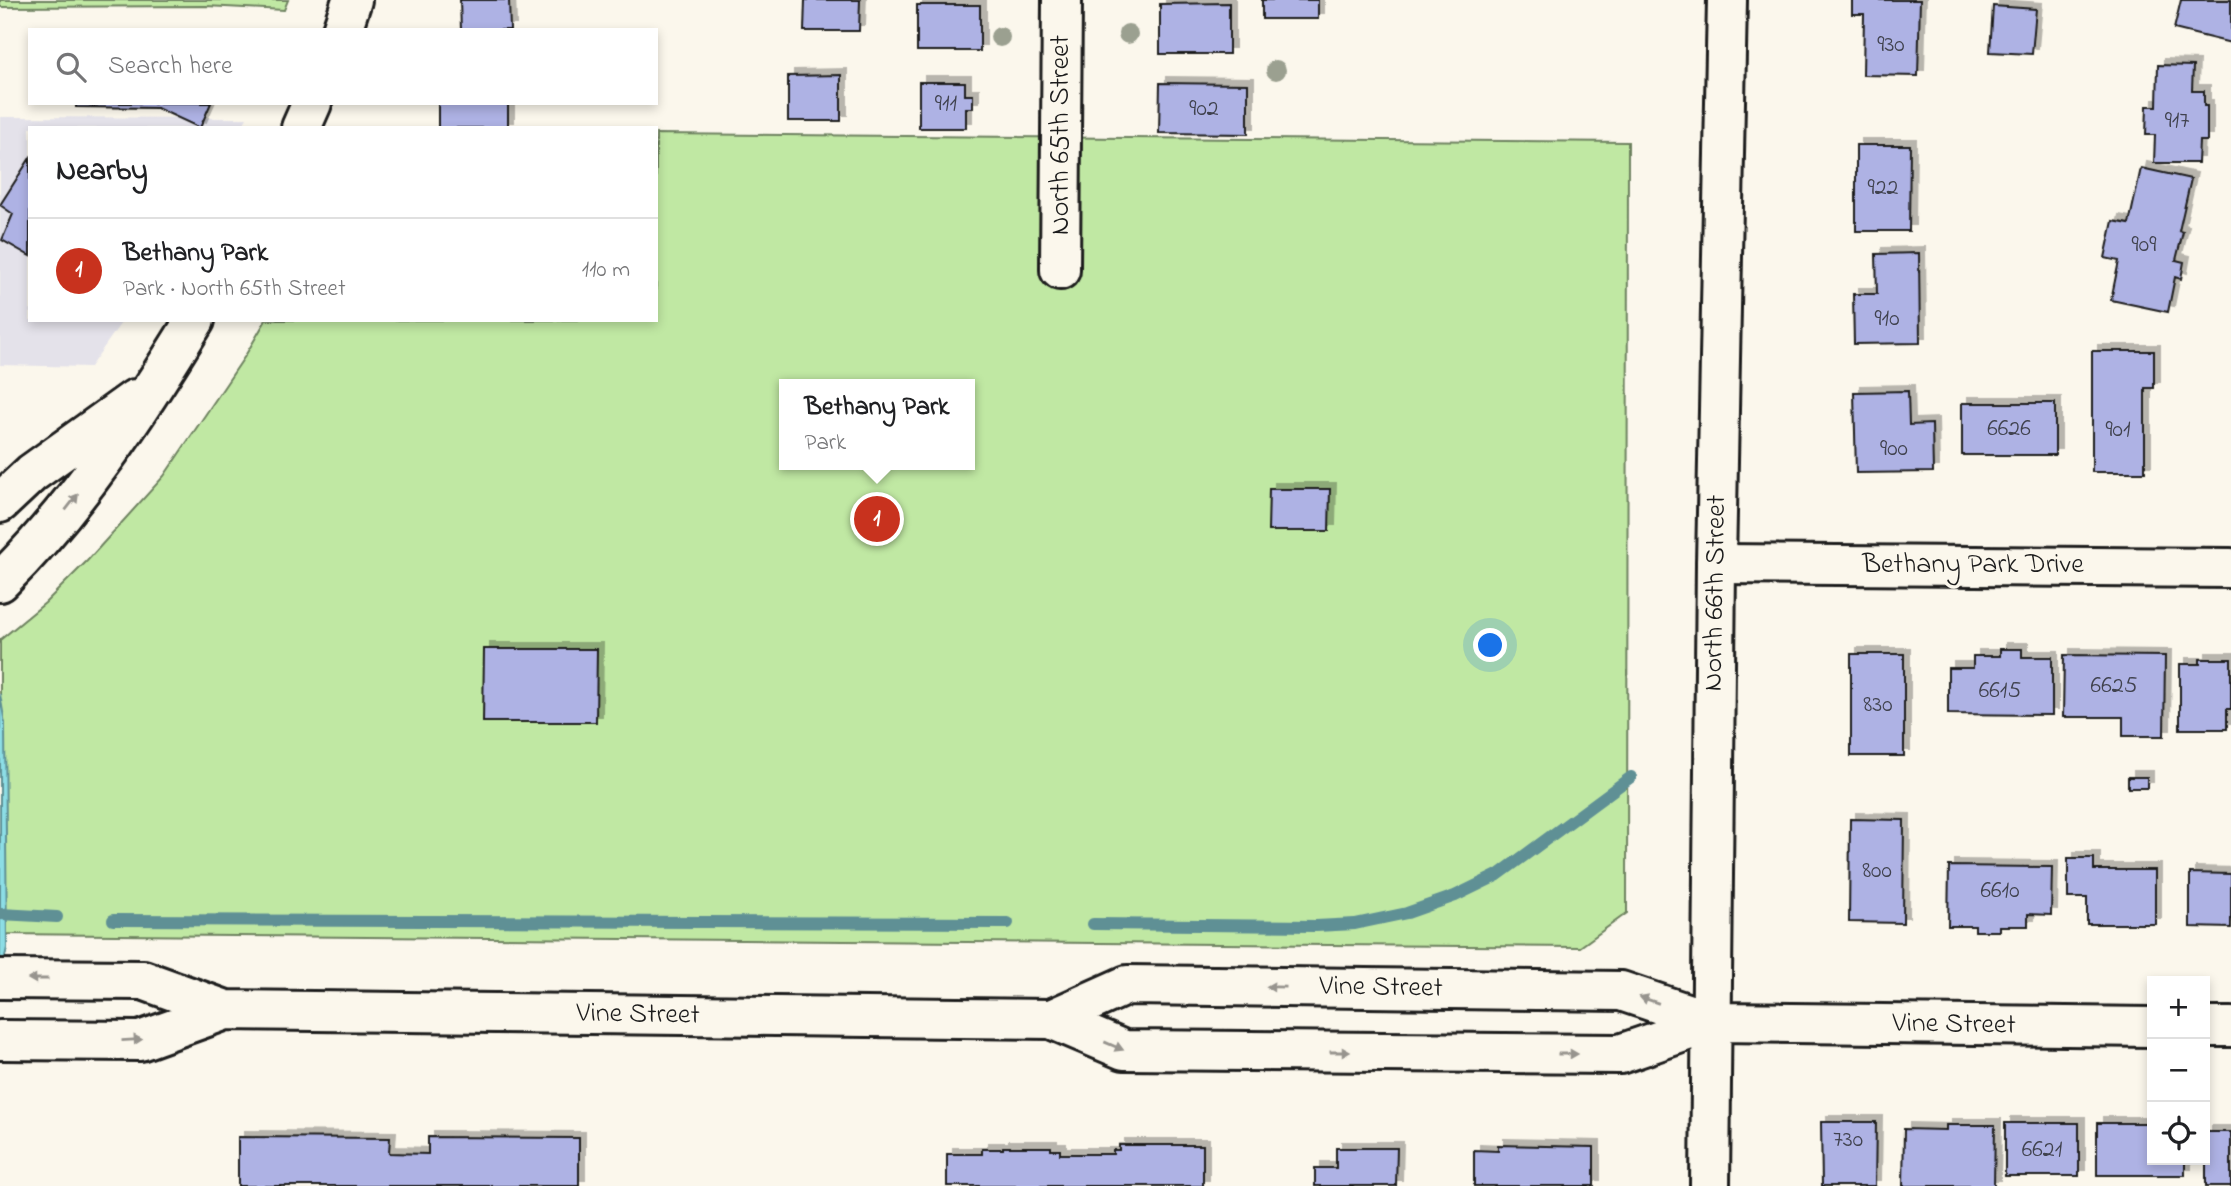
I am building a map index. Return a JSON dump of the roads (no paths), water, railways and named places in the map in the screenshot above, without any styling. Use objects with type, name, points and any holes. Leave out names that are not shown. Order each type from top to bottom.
[{"type":"main road","points":[[343,28],[352,0]]},
{"type":"main road","name":"North 65th Street","points":[[1060,270],[1062,0]]},
{"type":"main road","name":"North 66th Street","points":[[1710,1186],[1716,565],[1727,0]]},
{"type":"main road","points":[[302,126],[311,105]]},
{"type":"main road","points":[[0,583],[28,554],[108,455],[194,322]]},
{"type":"main road","points":[[5,499],[32,473],[151,388]]},
{"type":"main road","name":"Bethany Park Drive","points":[[1716,565],[2231,568]]},
{"type":"main road","name":"Vine Street","points":[[0,979],[143,980],[226,1010],[1051,1018],[1124,1050],[1620,1054],[1713,1022]]},
{"type":"main road","name":"Vine Street","points":[[1051,1018],[1126,985],[1621,990],[1713,1022],[2147,1027]]},
{"type":"main road","name":"Vine Street","points":[[0,1040],[140,1041],[226,1010]]},
{"type":"main road","points":[[2210,1027],[2231,1027]]},
{"type":"water","points":[[0,694],[5,724],[7,948],[0,979]]},
{"type":"waterway","points":[[1093,924],[1316,926],[1355,924],[1407,913],[1455,896],[1498,875],[1631,777]]},
{"type":"waterway","points":[[0,914],[57,917]]},
{"type":"waterway","points":[[113,920],[1008,923]]},
{"type":"place","name":"Bethany Park","points":[[877,519]]}]
